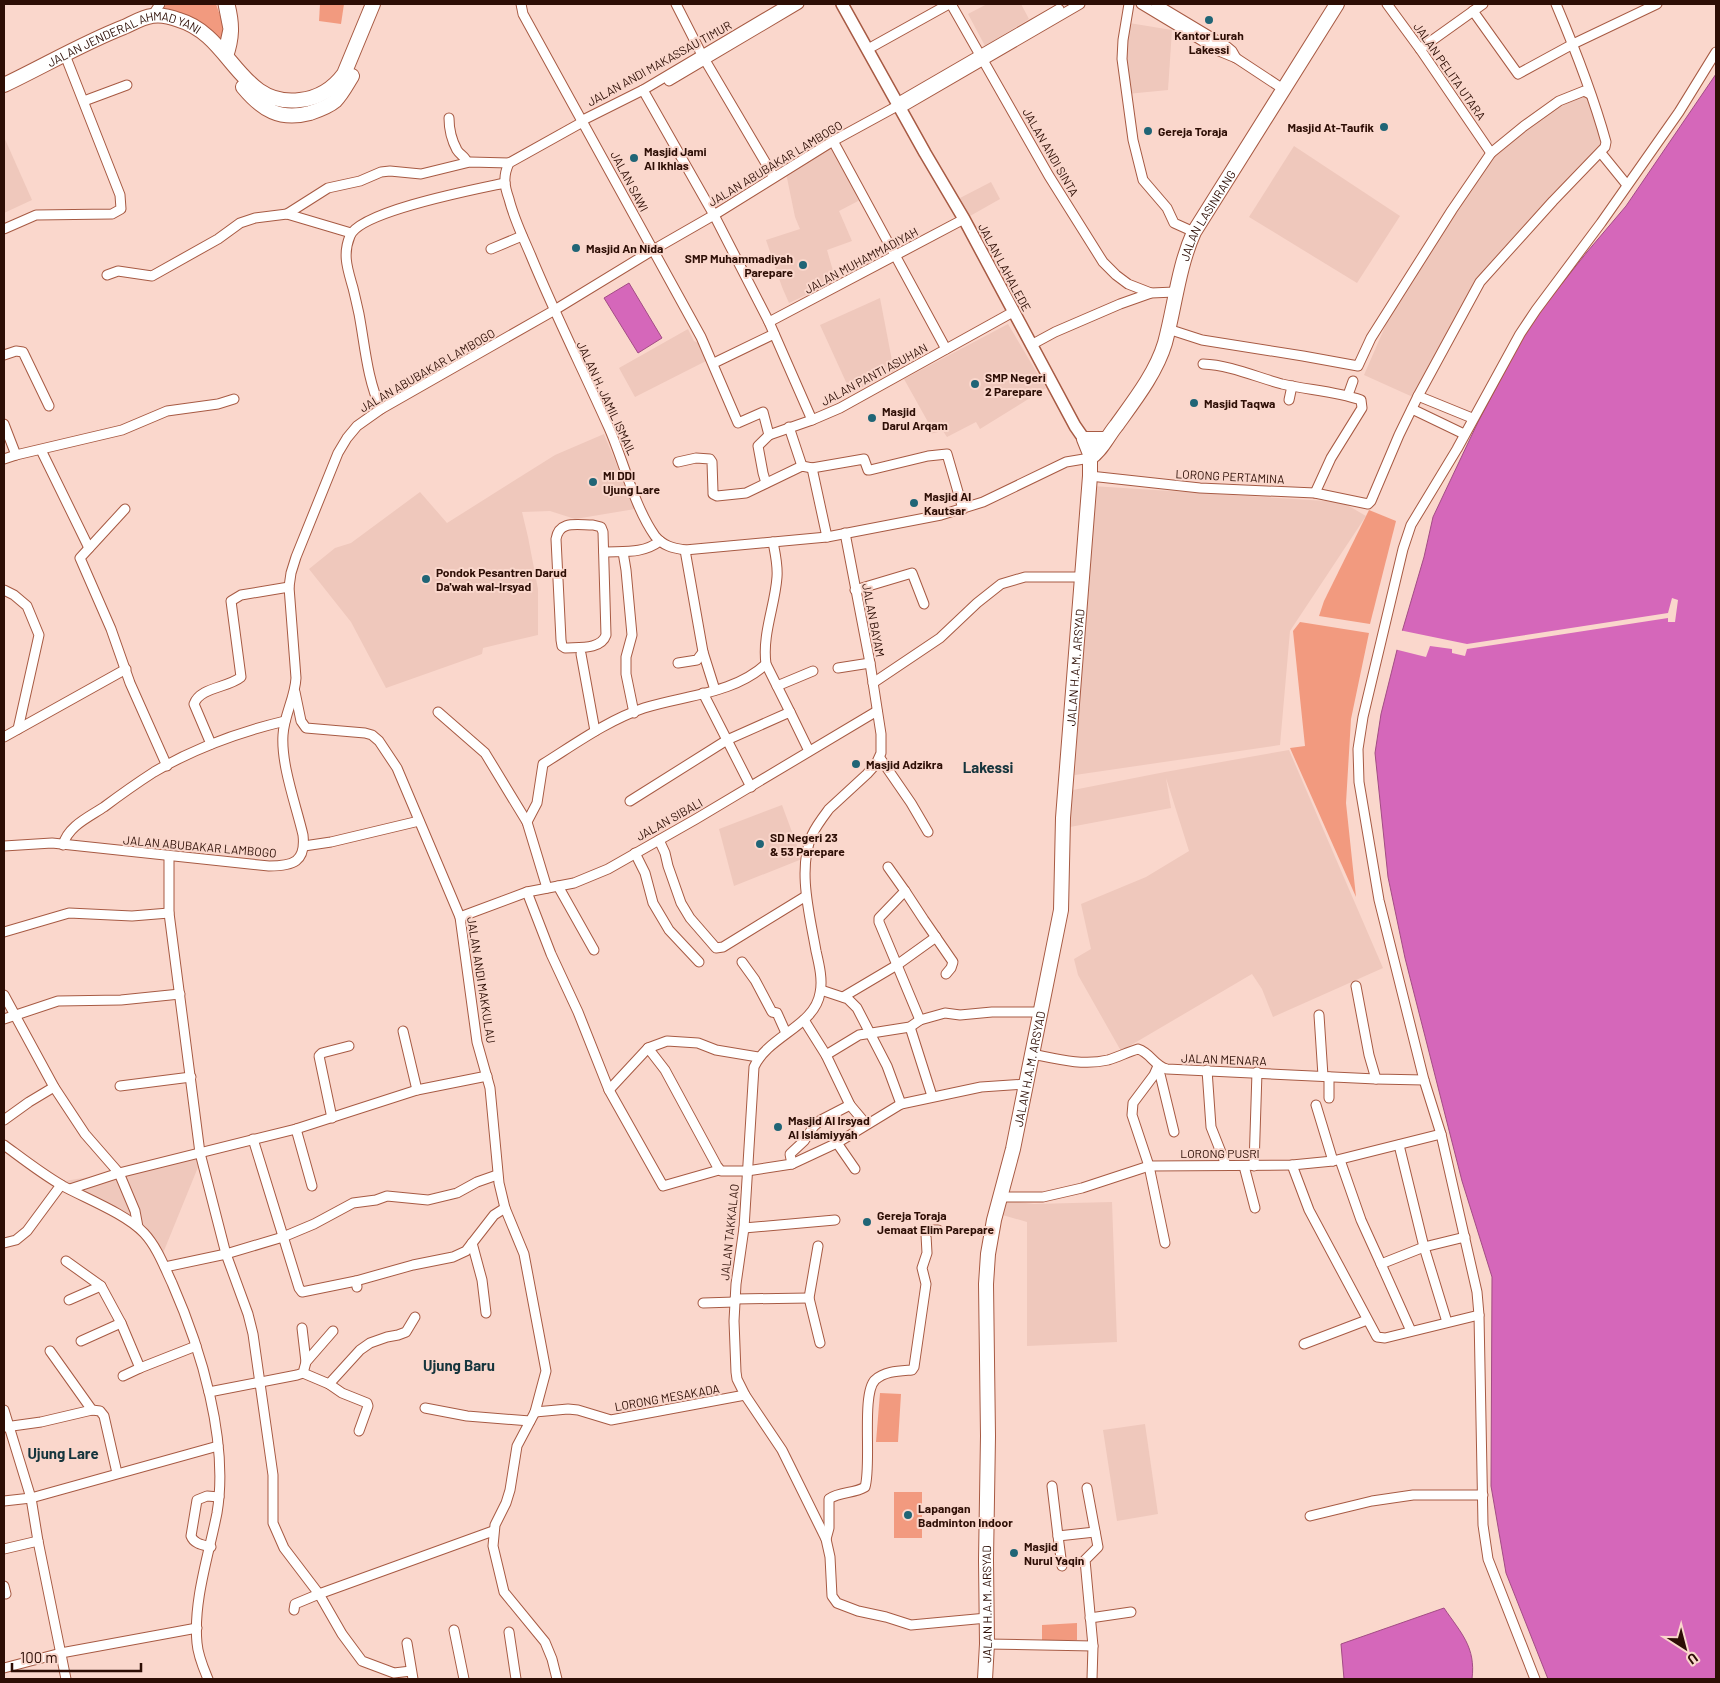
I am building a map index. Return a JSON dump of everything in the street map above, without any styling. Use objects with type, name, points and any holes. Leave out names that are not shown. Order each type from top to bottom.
[{"type":"highway","name":"JALAN JENDERAL AHMAD YANI","points":[[4,85],[156,10],[202,30],[258,91],[272,99],[286,102],[318,96],[333,87],[344,74],[373,4]]},
{"type":"highway","name":"JALAN LASINRANG","points":[[1090,458],[1100,450],[1150,376],[1164,345],[1175,292],[1194,232],[1336,4]]},
{"type":"highway","points":[[1084,439],[1106,439]]},
{"type":"highway","name":"JALAN H.A.M. ARSYAD","points":[[985,1679],[988,1618],[986,1560],[988,1436],[986,1284],[988,1254],[1000,1196],[1013,1149],[1061,910],[1063,818],[1090,476],[1089,449],[1084,439]]},
{"type":"main road","name":"JALAN LAHALEDE","points":[[842,4],[964,220],[1075,426],[1084,439]]},
{"type":"street","points":[[223,4],[228,29],[228,59]]},
{"type":"street","points":[[228,59],[235,36],[230,4]]},
{"type":"street","name":"JALAN SAWI","points":[[521,4],[523,14],[582,123],[702,337],[738,423],[763,412],[769,435]]},
{"type":"street","points":[[676,4],[704,58],[774,177]]},
{"type":"street","name":"JALAN ANDI MAKASSAU TIMUR","points":[[704,58],[788,4]]},
{"type":"street","name":"JALAN ANDI MAKASSAU TIMUR","points":[[582,123],[644,92],[799,4]]},
{"type":"street","points":[[868,49],[950,4]]},
{"type":"street","name":"JALAN ANDI SINTA","points":[[950,4],[1049,176],[1103,262],[1128,284],[1151,293]]},
{"type":"street","points":[[982,58],[1068,4]]},
{"type":"street","points":[[982,58],[1080,4]]},
{"type":"street","points":[[1129,4],[1122,59],[1133,140],[1142,176],[1145,183],[1167,208],[1174,223],[1194,232]]},
{"type":"street","points":[[1141,4],[1219,51],[1236,58],[1283,89]]},
{"type":"street","points":[[1156,4],[1226,46],[1236,58]]},
{"type":"street","name":"JALAN PELITA UTARA","points":[[1387,4],[1491,153]]},
{"type":"street","points":[[1420,49],[1483,4]]},
{"type":"street","points":[[1464,434],[1412,409],[1418,396],[1480,282],[1553,201],[1605,148],[1606,142],[1573,44],[1556,4]]},
{"type":"street","points":[[1473,11],[1518,74],[1573,44],[1657,4]]},
{"type":"street","points":[[1535,1679],[1488,1559],[1482,1495],[1479,1315],[1475,1285],[1441,1134],[1424,1080],[1379,900],[1359,782],[1358,749],[1363,717],[1403,549],[1411,525],[1530,318],[1679,112],[1716,52]]},
{"type":"street","points":[[4,229],[36,215],[112,214],[121,209],[120,195],[65,55]]},
{"type":"street","name":"JALAN ABUBAKAR LAMBOGO","points":[[4,846],[52,843],[269,866],[289,865],[298,858],[304,846],[303,835],[284,756],[283,733],[295,692],[296,678],[289,587],[296,557],[338,453],[357,426],[381,409],[553,311],[714,215],[833,141],[982,58]]},
{"type":"street","points":[[84,101],[128,85]]},
{"type":"street","points":[[1168,329],[1202,340],[1358,366],[1371,338],[1452,210],[1491,153],[1559,101],[1584,91],[1590,94]]},
{"type":"street","name":"JALAN PANTI ASUHAN","points":[[644,92],[714,215],[769,322],[812,420],[840,408],[1013,312]]},
{"type":"street","points":[[449,118],[451,139],[467,162]]},
{"type":"street","points":[[287,214],[328,188],[360,181],[381,172],[421,174],[467,162],[509,163],[582,123]]},
{"type":"street","points":[[833,141],[946,349]]},
{"type":"street","points":[[1601,152],[1627,185]]},
{"type":"street","name":"JALAN H. JAMIL ISMAIL","points":[[509,163],[504,174],[505,183],[508,198],[522,236],[553,311],[609,428],[634,493],[649,526],[660,541]]},
{"type":"street","points":[[381,409],[372,384],[355,296],[346,263],[345,256],[351,233],[366,222],[379,216],[505,183]]},
{"type":"street","points":[[107,275],[118,272],[152,276],[218,239],[240,222],[249,219],[287,214],[351,233]]},
{"type":"street","name":"JALAN MUHAMMADIYAH","points":[[769,322],[964,220]]},
{"type":"street","points":[[491,249],[522,236]]},
{"type":"street","points":[[1032,345],[1108,308],[1151,293],[1175,292]]},
{"type":"street","points":[[714,363],[774,334]]},
{"type":"street","points":[[4,355],[16,351],[23,352],[49,406]]},
{"type":"street","points":[[1203,364],[1292,386],[1348,395],[1361,400],[1362,408],[1331,458],[1315,493]]},
{"type":"street","points":[[1348,395],[1353,381]]},
{"type":"street","points":[[1289,400],[1292,386]]},
{"type":"street","points":[[1418,396],[1472,418]]},
{"type":"street","points":[[4,459],[122,430],[167,411],[218,404],[234,399]]},
{"type":"street","name":"LORONG PERTAMINA","points":[[1090,476],[1200,488],[1315,493],[1368,504],[1374,495],[1412,409]]},
{"type":"street","points":[[766,483],[758,446],[769,435],[812,420]]},
{"type":"street","points":[[4,424],[16,455]]},
{"type":"street","points":[[789,427],[802,466]]},
{"type":"street","points":[[40,450],[90,548]]},
{"type":"street","points":[[678,462],[696,458],[710,459],[712,462],[713,494],[717,496],[746,493],[802,466],[812,468],[864,459],[868,470],[870,470],[928,456],[947,454],[963,509]]},
{"type":"street","points":[[604,552],[645,549],[652,547],[660,541],[664,545],[685,550],[827,537],[922,519],[963,509],[1007,492],[1066,462],[1090,458]]},
{"type":"street","points":[[812,468],[827,537]]},
{"type":"street","points":[[125,509],[80,558],[167,766]]},
{"type":"street","points":[[564,526],[598,526],[603,532],[604,552],[606,635],[604,640],[595,646],[565,648],[562,646],[561,640],[557,567],[556,539],[559,528],[564,526]]},
{"type":"street","name":"JALAN BAYAM","points":[[845,533],[870,663],[877,711]]},
{"type":"street","points":[[773,542],[777,576],[766,640],[766,664],[809,751]]},
{"type":"street","points":[[685,550],[703,652],[715,690]]},
{"type":"street","points":[[623,552],[632,635],[626,657],[626,674],[634,713]]},
{"type":"street","points":[[855,590],[912,573],[924,604]]},
{"type":"street","points":[[873,684],[940,638],[977,603],[1001,584],[1025,578],[1081,577]]},
{"type":"street","points":[[211,744],[194,704],[197,698],[203,694],[241,677],[231,601],[241,595],[289,587]]},
{"type":"street","points":[[4,590],[14,595],[27,606],[39,635],[18,729]]},
{"type":"street","points":[[678,663],[696,660],[703,652]]},
{"type":"street","points":[[581,654],[595,731]]},
{"type":"street","points":[[838,668],[870,663]]},
{"type":"street","points":[[527,822],[537,803],[543,764],[595,731],[643,708],[733,685],[756,673],[766,664]]},
{"type":"street","points":[[4,737],[126,670]]},
{"type":"street","points":[[777,686],[813,671]]},
{"type":"street","name":"JALAN ANDI MAKKULAU","points":[[295,692],[301,721],[306,728],[365,733],[372,735],[379,741],[397,768],[460,917],[477,1042],[488,1076],[497,1175],[505,1208],[524,1254],[546,1371],[535,1412],[517,1446],[510,1490],[494,1531],[494,1555],[504,1592],[545,1642],[557,1679]]},
{"type":"street","points":[[703,692],[751,787]]},
{"type":"street","points":[[609,1090],[648,1048],[667,1041],[698,1043],[716,1050],[758,1058],[766,1049],[804,1020],[816,1007],[821,990],[818,959],[806,896],[806,862],[812,836],[829,809],[868,774],[880,758],[881,734],[877,711]]},
{"type":"street","name":"JALAN SIBALI","points":[[460,917],[528,892],[591,877],[751,787],[877,711]]},
{"type":"street","points":[[438,712],[485,753],[527,822],[547,888]]},
{"type":"street","points":[[630,801],[727,740],[790,712]]},
{"type":"street","points":[[63,845],[66,836],[78,824],[145,778],[211,744],[285,721]]},
{"type":"street","points":[[880,758],[912,803],[928,832]]},
{"type":"street","points":[[304,846],[331,842],[419,821]]},
{"type":"street","points":[[659,840],[681,903],[690,918],[716,948],[723,947],[806,896]]},
{"type":"street","points":[[635,853],[645,873],[653,903],[669,930],[699,962]]},
{"type":"street","points":[[169,856],[169,913],[200,1153],[226,1254],[250,1321],[257,1356],[273,1475],[274,1523],[287,1554],[319,1594],[342,1634],[359,1658],[390,1676],[412,1675],[407,1643]]},
{"type":"street","points":[[888,867],[953,962],[946,974]]},
{"type":"street","points":[[558,886],[594,950]]},
{"type":"street","points":[[905,891],[879,918],[879,922],[920,1020]]},
{"type":"street","points":[[528,892],[551,954],[578,1012],[609,1090],[663,1186],[720,1170],[747,1171],[792,1164],[837,1143],[901,1104],[980,1087],[1026,1084]]},
{"type":"street","points":[[4,932],[69,913],[132,916],[169,913]]},
{"type":"street","points":[[843,997],[897,965],[936,938]]},
{"type":"street","points":[[742,962],[755,980],[772,1012],[777,1013],[786,1033]]},
{"type":"street","points":[[1356,986],[1369,1055],[1376,1079]]},
{"type":"street","points":[[821,990],[843,997],[857,1008],[886,1066],[901,1104]]},
{"type":"street","points":[[4,1019],[58,1001],[121,1000],[180,994]]},
{"type":"street","points":[[4,995],[54,1087],[85,1134],[119,1173],[134,1211],[138,1228]]},
{"type":"street","points":[[826,1055],[859,1035],[910,1027],[920,1020],[945,1012],[960,1015],[992,1012],[1040,1012]]},
{"type":"street","points":[[1320,1015],[1329,1098]]},
{"type":"street","points":[[804,1020],[826,1055],[850,1105],[866,1124]]},
{"type":"street","points":[[910,1027],[932,1096]]},
{"type":"street","points":[[403,1032],[417,1090]]},
{"type":"street","points":[[332,1118],[319,1056],[320,1054],[349,1046]]},
{"type":"street","points":[[648,1048],[665,1070],[720,1170]]},
{"type":"street","points":[[1032,1054],[1068,1061],[1092,1062],[1109,1059],[1138,1049],[1146,1053],[1158,1066],[1174,1132]]},
{"type":"street","name":"JALAN TAKKALAO","points":[[758,1058],[753,1076],[744,1228],[738,1260],[735,1300],[737,1379],[745,1395],[782,1450],[826,1539],[830,1557],[832,1596],[841,1605],[911,1625],[988,1618]]},
{"type":"street","points":[[1158,1066],[1154,1075],[1134,1103],[1132,1115],[1149,1166],[1165,1243]]},
{"type":"street","name":"JALAN MENARA","points":[[1158,1066],[1167,1069],[1424,1080]]},
{"type":"street","points":[[1207,1070],[1208,1112],[1211,1127],[1226,1165]]},
{"type":"street","points":[[1255,1208],[1249,1166],[1257,1072]]},
{"type":"street","points":[[4,1244],[16,1240],[27,1232],[66,1187],[296,1129],[417,1090],[488,1076]]},
{"type":"street","points":[[120,1086],[191,1077]]},
{"type":"street","points":[[4,1120],[54,1087]]},
{"type":"street","points":[[792,1164],[790,1154],[804,1141],[814,1126],[821,1120],[850,1105]]},
{"type":"street","points":[[1316,1105],[1361,1220],[1411,1331]]},
{"type":"street","points":[[296,1129],[312,1186]]},
{"type":"street","name":"LORONG PUSRI","points":[[1000,1196],[1043,1196],[1082,1188],[1149,1166],[1292,1165],[1336,1160],[1441,1134]]},
{"type":"street","points":[[253,1139],[299,1288],[302,1292],[356,1284],[413,1265],[454,1258],[466,1251],[494,1214],[505,1208]]},
{"type":"street","points":[[837,1143],[855,1169]]},
{"type":"street","points":[[1399,1145],[1424,1247],[1447,1322]]},
{"type":"street","points":[[4,1146],[66,1187],[138,1228],[150,1241],[165,1267],[180,1301],[196,1346],[209,1392],[218,1446],[220,1497],[211,1547],[199,1596],[197,1628],[199,1656],[208,1679]]},
{"type":"street","points":[[1292,1165],[1309,1210],[1374,1334],[1380,1339],[1479,1315]]},
{"type":"street","points":[[165,1267],[226,1254],[283,1237],[314,1224],[353,1203],[376,1200],[387,1196],[428,1200],[457,1193],[477,1182],[497,1175]]},
{"type":"street","points":[[744,1228],[835,1220]]},
{"type":"street","points":[[826,1539],[829,1528],[829,1499],[836,1495],[853,1492],[865,1487],[868,1473],[869,1399],[873,1383],[877,1379],[895,1371],[912,1370],[914,1368],[926,1284],[922,1268],[928,1249],[926,1235],[930,1230],[938,1230]]},
{"type":"street","points":[[1381,1264],[1424,1247],[1465,1237]]},
{"type":"street","points":[[472,1243],[482,1280],[486,1313]]},
{"type":"street","points":[[818,1246],[809,1298],[820,1344]]},
{"type":"street","points":[[66,1261],[101,1286],[121,1324],[140,1368]]},
{"type":"street","points":[[69,1300],[101,1286]]},
{"type":"street","points":[[703,1303],[809,1298]]},
{"type":"street","points":[[329,1384],[360,1350],[370,1343],[406,1332],[415,1317]]},
{"type":"street","points":[[1304,1344],[1367,1320]]},
{"type":"street","points":[[81,1341],[121,1324]]},
{"type":"street","points":[[302,1328],[306,1362],[303,1373]]},
{"type":"street","points":[[306,1362],[334,1331]]},
{"type":"street","points":[[123,1376],[196,1346]]},
{"type":"street","points":[[50,1351],[92,1410]]},
{"type":"street","points":[[209,1392],[303,1373],[329,1384],[342,1394],[367,1402],[368,1406],[358,1431]]},
{"type":"street","name":"LORONG MESAKADA","points":[[535,1412],[578,1410],[611,1420],[745,1395]]},
{"type":"street","points":[[426,1408],[473,1417],[530,1421]]},
{"type":"street","points":[[4,1410],[7,1426],[31,1498],[66,1679]]},
{"type":"street","points":[[7,1426],[41,1422],[92,1410],[100,1411],[104,1416],[117,1473]]},
{"type":"street","points":[[4,1501],[31,1498],[218,1446]]},
{"type":"street","points":[[1052,1486],[1062,1566]]},
{"type":"street","points":[[1087,1488],[1098,1547],[1085,1560],[1093,1646],[1092,1679]]},
{"type":"street","points":[[1310,1516],[1372,1501],[1413,1495],[1482,1495]]},
{"type":"street","points":[[211,1547],[192,1540],[197,1500],[207,1496],[220,1497]]},
{"type":"street","points":[[294,1610],[295,1604],[319,1594],[494,1531]]},
{"type":"street","points":[[1058,1536],[1095,1532]]},
{"type":"street","points":[[4,1549],[38,1541]]},
{"type":"street","points":[[1090,1618],[1131,1612]]},
{"type":"street","points":[[4,1668],[61,1653],[197,1628]]},
{"type":"street","points":[[454,1630],[464,1679]]},
{"type":"street","points":[[509,1632],[516,1679]]},
{"type":"street","points":[[987,1644],[1093,1646]]},
{"type":"shaded area","points":[[167,4],[216,4],[223,24],[222,42],[207,27],[189,16],[160,11]]},
{"type":"shaded area","points":[[320,4],[344,4],[341,24],[319,21]]},
{"type":"shaded area","points":[[987,4],[1021,4],[1029,19],[985,46],[968,14]]},
{"type":"shaded area","points":[[1129,23],[1172,30],[1168,90],[1127,94],[1125,47]]},
{"type":"shaded area","points":[[1716,74],[1716,1679],[1548,1679],[1506,1573],[1491,1486],[1492,1277],[1462,1181],[1405,958],[1388,877],[1375,753],[1381,714],[1399,642],[1424,557],[1433,517],[1478,422],[1530,324],[1626,206]]},
{"type":"shaded area","points":[[1588,94],[1603,146],[1530,220],[1477,278],[1415,398],[1364,375],[1387,322],[1492,156],[1547,113]]},
{"type":"shaded area","points":[[4,137],[32,200],[4,213]]},
{"type":"shaded area","points":[[834,145],[862,199],[839,211],[852,241],[827,250],[836,281],[789,303],[766,240],[800,229],[795,217],[786,173]]},
{"type":"shaded area","points":[[1294,146],[1400,216],[1357,283],[1249,217]]},
{"type":"shaded area","points":[[991,182],[1000,199],[970,216],[960,198]]},
{"type":"shaded area","points":[[629,283],[662,338],[638,353],[604,298]]},
{"type":"shaded area","points":[[880,298],[894,371],[851,393],[820,325]]},
{"type":"shaded area","name":"SMP Negeri 2 Parepare","points":[[1008,324],[1046,388],[980,429],[976,422],[947,437],[943,431],[929,434],[922,425],[928,422],[904,379]]},
{"type":"shaded area","points":[[688,329],[694,341],[702,345],[706,361],[635,397],[619,368]]},
{"type":"shaded area","name":"Pondok Pesantren Darud Da'wah wal-Irsyad","points":[[604,434],[635,509],[575,519],[550,511],[522,512],[538,589],[538,635],[483,648],[482,654],[386,688],[351,622],[309,569],[335,548],[351,543],[420,492],[447,523],[555,455]]},
{"type":"shaded area","points":[[1092,486],[1342,502],[1366,516],[1290,631],[1280,745],[1075,775]]},
{"type":"shaded area","points":[[1369,510],[1396,521],[1370,624],[1319,616],[1324,601]]},
{"type":"shaded area","points":[[1300,622],[1369,633],[1351,719],[1346,803],[1356,897],[1290,748],[1305,746],[1293,631]]},
{"type":"shaded area","points":[[1289,750],[1383,968],[1273,1017],[1262,989],[1252,974],[1121,1051],[1078,975],[1074,959],[1091,949],[1081,904],[1146,877],[1189,851],[1166,778],[1171,808],[1070,827],[1073,790]]},
{"type":"shaded area","name":"SD Negeri 23 & 53 Parepare","points":[[782,805],[802,859],[734,886],[719,829]]},
{"type":"shaded area","points":[[205,1150],[159,1263],[144,1234],[59,1182],[119,1172]]},
{"type":"shaded area","points":[[1002,1200],[1034,1204],[1112,1202],[1117,1342],[1027,1346],[1027,1222],[999,1214]]},
{"type":"shaded area","points":[[880,1393],[901,1394],[898,1442],[876,1442]]},
{"type":"shaded area","points":[[1145,1424],[1158,1514],[1117,1521],[1103,1430]]},
{"type":"shaded area","name":"Lapangan Badminton Indoor","points":[[894,1492],[922,1492],[922,1538],[894,1538]]},
{"type":"shaded area","points":[[1444,1608],[1466,1641],[1472,1658],[1472,1679],[1344,1679],[1341,1644]]},
{"type":"shaded area","points":[[1077,1623],[1077,1640],[1042,1642],[1042,1625]]},
{"type":"pier","points":[[1672,598],[1678,600],[1675,622],[1668,622],[1668,618],[1467,649],[1465,656],[1452,653],[1452,649],[1430,646],[1426,657],[1394,649],[1399,630],[1467,644],[1668,613]]},
{"type":"place","name":"Kantor Lurah Lakessi","points":[[1209,20]]},
{"type":"place","name":"Masjid At-Taufik","points":[[1384,127]]},
{"type":"place","name":"Gereja Toraja","points":[[1148,131]]},
{"type":"place","name":"Masjid Jami Al Ikhlas","points":[[634,158]]},
{"type":"place","name":"Masjid An Nida","points":[[576,248]]},
{"type":"place","name":"SMP Muhammadiyah Parepare","points":[[803,265]]},
{"type":"place","name":"SMP Negeri 2 Parepare","points":[[975,384]]},
{"type":"place","name":"Masjid Taqwa","points":[[1194,403]]},
{"type":"place","name":"Masjid Darul Arqam","points":[[872,418]]},
{"type":"place","name":"MI DDI Ujung Lare","points":[[593,482]]},
{"type":"place","name":"Masjid Al Kautsar","points":[[914,503]]},
{"type":"place","name":"Pondok Pesantren Darud Da'wah wal-Irsyad","points":[[426,579]]},
{"type":"place","name":"Masjid Adzikra","points":[[856,764]]},
{"type":"place","name":"SD Negeri 23 & 53 Parepare","points":[[760,844]]},
{"type":"place","name":"Masjid Al Irsyad Al Islamiyyah","points":[[778,1127]]},
{"type":"place","name":"Gereja Toraja Jemaat Elim Parepare","points":[[867,1222]]},
{"type":"place","name":"Lapangan Badminton Indoor","points":[[908,1515]]},
{"type":"place","name":"Masjid Nurul Yaqin","points":[[1014,1553]]},
{"type":"district","name":"Lakessi","points":[[988,767]]},
{"type":"district","name":"Ujung Baru","points":[[459,1365]]},
{"type":"district","name":"Ujung Lare","points":[[63,1453]]}]
